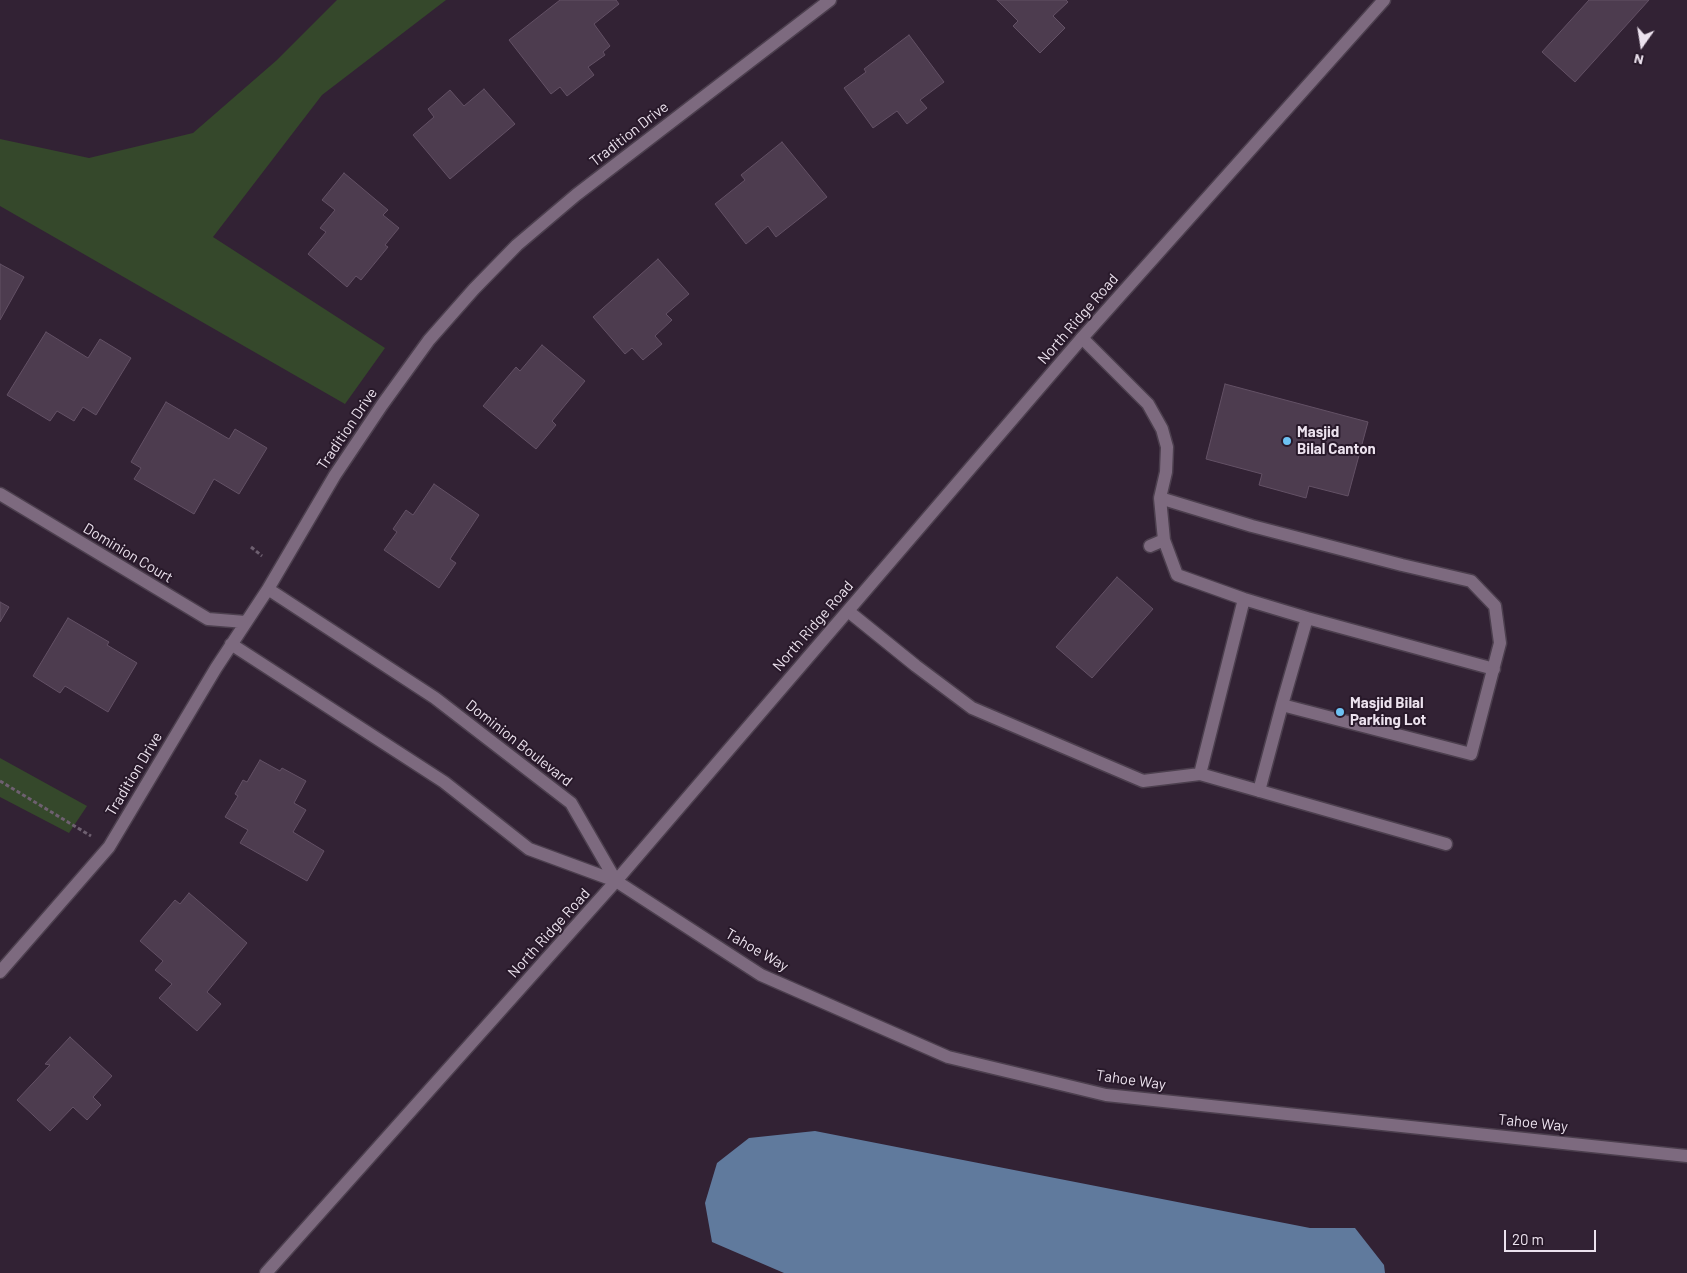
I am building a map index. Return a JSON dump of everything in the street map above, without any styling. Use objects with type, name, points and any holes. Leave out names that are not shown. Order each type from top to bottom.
[{"type":"street","name":"Tradition Drive","points":[[0,972],[109,847],[231,644],[268,589],[335,475],[429,340],[474,289],[517,245],[576,195],[830,0]]},
{"type":"street","name":"North Ridge Road","points":[[266,1273],[616,881],[1082,338],[1384,0]]},
{"type":"street","points":[[1082,338],[1148,404],[1162,429],[1167,447],[1166,472],[1160,498],[1164,540],[1177,575],[1244,599],[1306,618],[1494,669]]},
{"type":"street","name":"Dominion Court","points":[[0,494],[208,619],[246,622]]},
{"type":"street","points":[[1160,498],[1252,526],[1471,582],[1495,606],[1500,643],[1471,754],[1282,705]]},
{"type":"street","points":[[1150,546],[1164,540]]},
{"type":"street","name":"Dominion Boulevard","points":[[268,589],[435,698],[571,803],[616,881]]},
{"type":"street","points":[[1200,774],[1244,599]]},
{"type":"street","points":[[848,611],[912,663],[972,708],[1143,781],[1200,774],[1446,844]]},
{"type":"street","points":[[1259,791],[1306,618]]},
{"type":"street","points":[[231,644],[444,782],[528,849],[616,881]]},
{"type":"street","name":"Tahoe Way","points":[[616,881],[761,975],[948,1057],[1106,1095],[1687,1156]]},
{"type":"path","points":[[251,547],[267,559]]},
{"type":"path","points":[[0,781],[109,847]]},
{"type":"green space","points":[[337,0],[446,0],[322,95],[213,237],[385,348],[345,404],[0,206],[0,139],[89,158],[193,133],[277,60]]},
{"type":"green space","points":[[0,758],[87,806],[69,833],[0,797]]},
{"type":"water","points":[[815,1131],[1310,1228],[1355,1228],[1384,1265],[1385,1273],[784,1273],[712,1242],[705,1203],[717,1163],[749,1138]]},
{"type":"building","points":[[560,0],[616,0],[619,4],[594,24],[610,46],[603,52],[605,55],[588,67],[594,75],[567,96],[560,87],[551,94],[509,40]]},
{"type":"building","points":[[997,0],[1066,0],[1068,2],[1053,16],[1065,28],[1040,53],[1013,26],[1018,21]]},
{"type":"building","points":[[1589,0],[1649,0],[1575,82],[1542,52]]},
{"type":"building","points":[[909,35],[944,82],[920,100],[927,108],[907,124],[897,111],[873,128],[844,88],[866,72],[864,69]]},
{"type":"building","points":[[484,89],[515,124],[450,179],[413,135],[434,117],[428,109],[450,90],[464,106]]},
{"type":"building","points":[[782,142],[827,197],[776,237],[768,226],[746,244],[715,204],[745,180],[741,175]]},
{"type":"building","points":[[344,173],[388,210],[383,215],[399,228],[385,245],[388,247],[361,280],[356,276],[347,287],[308,254],[326,232],[320,228],[335,210],[322,200]]},
{"type":"building","points":[[658,259],[689,294],[666,314],[672,320],[655,336],[662,344],[643,360],[632,348],[625,354],[593,317]]},
{"type":"building","points":[[0,264],[24,277],[0,320]]},
{"type":"building","points":[[46,332],[88,358],[100,339],[131,358],[96,415],[83,407],[74,421],[57,411],[50,421],[7,395]]},
{"type":"building","points":[[542,345],[585,381],[552,421],[556,425],[536,449],[483,406],[516,367],[520,371]]},
{"type":"building","name":"Masjid Bilal Canton","points":[[1225,384],[1368,422],[1348,496],[1309,486],[1306,498],[1259,485],[1262,474],[1206,459]]},
{"type":"building","points":[[166,402],[229,439],[235,429],[267,448],[239,494],[214,479],[194,514],[134,479],[141,468],[131,462]]},
{"type":"building","points":[[434,484],[479,515],[450,559],[456,563],[439,588],[384,550],[397,532],[393,529],[406,510],[413,515]]},
{"type":"building","points":[[1117,577],[1153,609],[1092,678],[1056,647]]},
{"type":"building","points":[[0,602],[9,607],[0,622]]},
{"type":"building","points":[[68,618],[109,642],[107,645],[137,663],[108,712],[65,686],[60,693],[33,676]]},
{"type":"building","points":[[260,760],[280,771],[282,768],[306,781],[294,803],[306,810],[293,832],[324,851],[307,881],[240,843],[248,830],[225,817],[238,796],[235,794],[243,780],[247,782]]},
{"type":"building","points":[[189,893],[247,943],[207,992],[221,1004],[197,1031],[159,998],[172,984],[155,970],[163,961],[140,941],[175,900],[180,904]]},
{"type":"building","points":[[70,1037],[112,1076],[93,1097],[101,1105],[87,1120],[73,1107],[50,1131],[17,1100],[50,1065],[45,1064]]},
{"type":"place","name":"Masjid Bilal Canton","points":[[1287,441]]},
{"type":"place","name":"Masjid Bilal Parking Lot","points":[[1340,712]]}]
